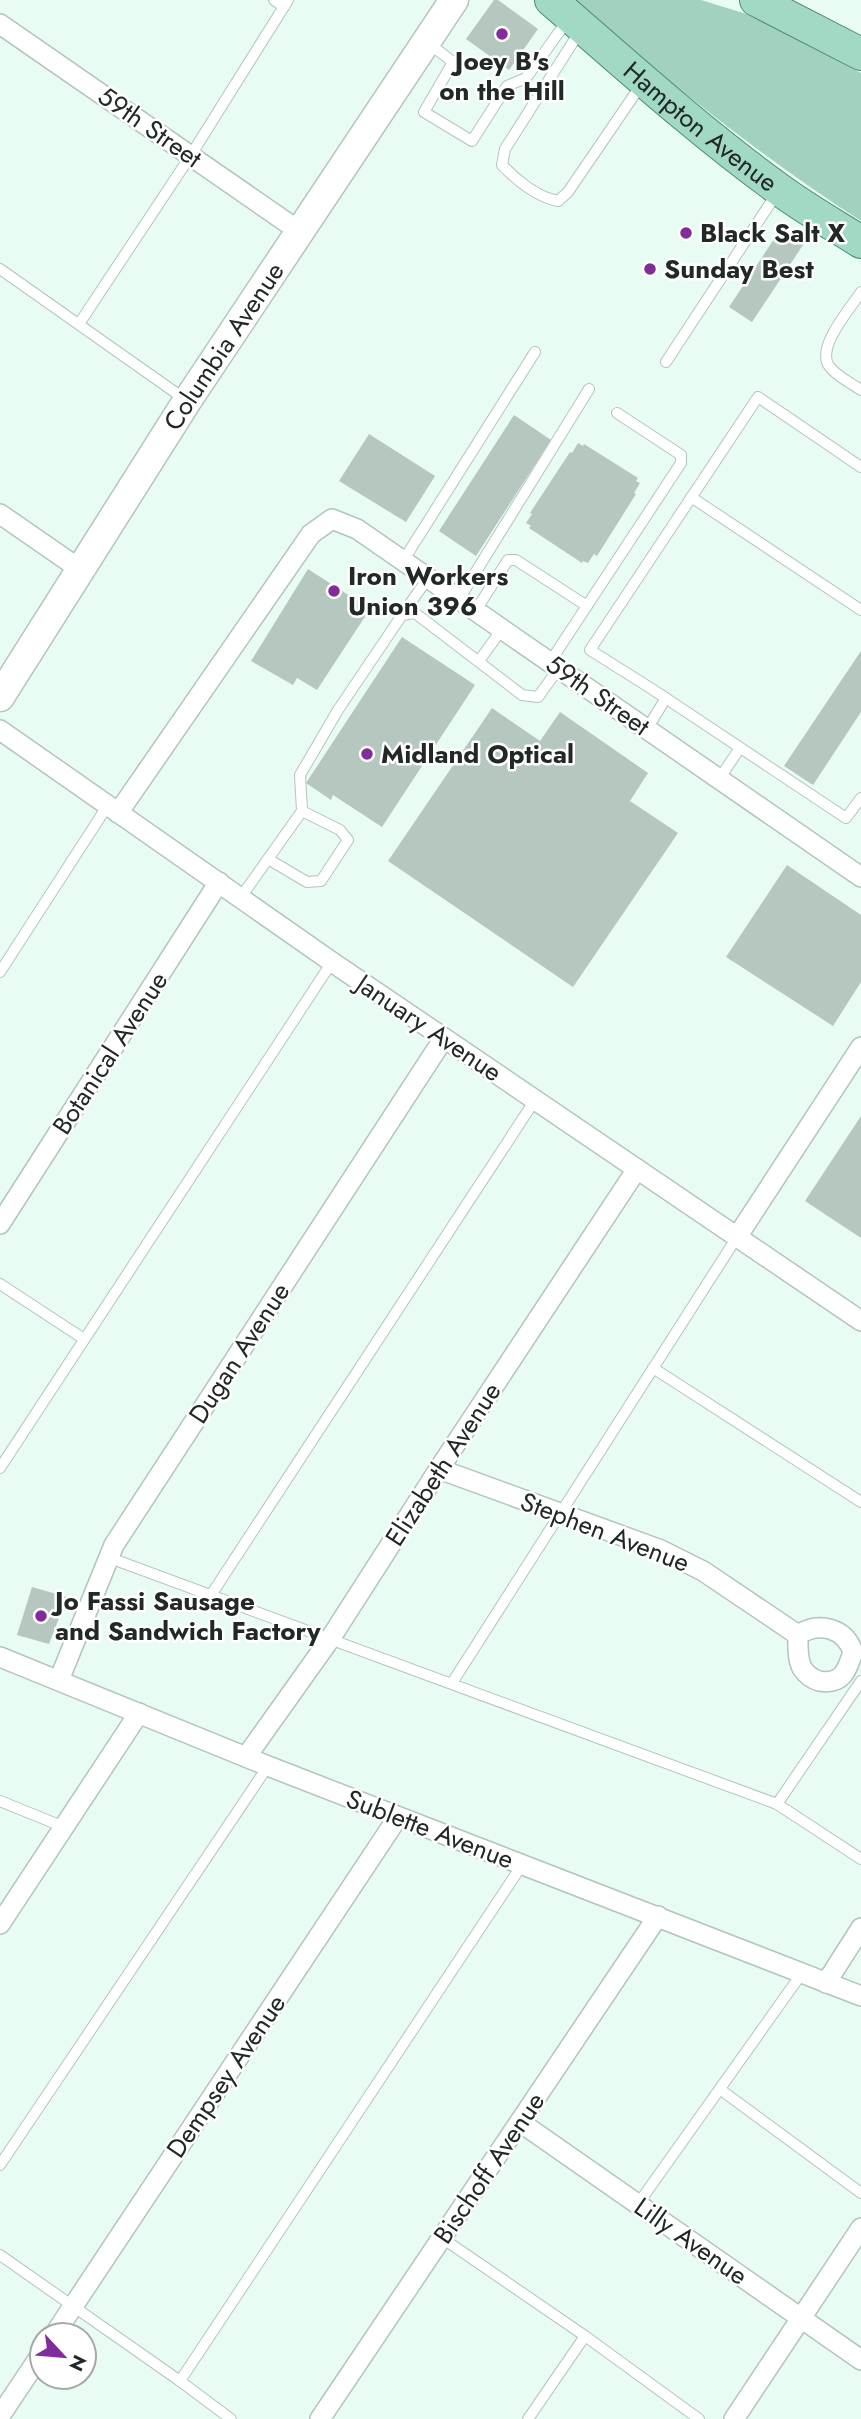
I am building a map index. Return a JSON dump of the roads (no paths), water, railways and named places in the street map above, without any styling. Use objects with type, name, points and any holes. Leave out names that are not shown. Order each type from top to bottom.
[{"type":"main road","points":[[755,0],[861,54]]},
{"type":"main road","name":"Hampton Avenue","points":[[568,15],[644,81],[779,189],[861,242]]},
{"type":"street","name":"Columbia Avenue","points":[[0,696],[187,401],[454,0]]},
{"type":"street","name":"59th Street","points":[[0,24],[299,231]]},
{"type":"street","points":[[0,514],[82,570]]},
{"type":"street","name":"59th Street","points":[[113,809],[311,534],[332,519],[358,529],[861,877]]},
{"type":"street","name":"January Avenue","points":[[0,730],[332,962],[860,1320]]},
{"type":"street","name":"Botanical Avenue","points":[[0,1224],[219,882]]},
{"type":"street","name":"Dugan Avenue","points":[[59,1680],[114,1545],[444,1038]]},
{"type":"street","points":[[737,1237],[861,1047]]},
{"type":"street","name":"Elizabeth Avenue","points":[[246,1757],[330,1639],[637,1169]]},
{"type":"street","name":"Stephen Avenue","points":[[439,1469],[672,1555],[703,1571],[798,1634]]},
{"type":"street","name":"Sublette Avenue","points":[[0,1657],[268,1766],[861,1997]]},
{"type":"street","points":[[0,1924],[138,1713]]},
{"type":"street","name":"Dempsey Avenue","points":[[63,2321],[398,1817]]},
{"type":"street","name":"Bischoff Avenue","points":[[320,2419],[658,1916]]},
{"type":"street","points":[[826,1983],[861,1928]]},
{"type":"street","name":"Lilly Avenue","points":[[520,2122],[861,2360]]},
{"type":"street","points":[[734,2419],[861,2228]]},
{"type":"street","points":[[0,2416],[28,2374]]},
{"type":"lane","points":[[79,324],[191,155],[286,3],[274,0]]},
{"type":"lane","points":[[426,42],[453,62],[424,112],[472,141],[507,86],[526,78],[568,15]]},
{"type":"lane","points":[[568,15],[505,149],[502,165],[510,174],[546,198],[558,201],[568,192],[644,81]]},
{"type":"lane","points":[[666,362],[779,189]]},
{"type":"lane","points":[[0,269],[187,401]]},
{"type":"lane","points":[[861,292],[828,341],[825,359],[831,369],[861,390]]},
{"type":"lane","points":[[403,561],[535,352]]},
{"type":"lane","points":[[459,599],[589,389]]},
{"type":"lane","points":[[861,467],[758,397],[590,650],[846,818],[861,798]]},
{"type":"lane","points":[[402,615],[415,613],[522,695],[538,697],[587,606],[681,463],[681,455],[617,413]]},
{"type":"lane","points":[[691,497],[861,610]]},
{"type":"lane","points":[[476,610],[508,560],[516,560],[587,606]]},
{"type":"lane","points":[[241,897],[302,811],[300,775],[338,710],[428,578]]},
{"type":"lane","points":[[479,661],[502,629]]},
{"type":"lane","points":[[647,729],[666,698]]},
{"type":"lane","points":[[719,779],[740,748]]},
{"type":"lane","points":[[0,972],[113,809]]},
{"type":"lane","points":[[268,859],[307,883],[321,881],[348,840],[340,830],[302,811]]},
{"type":"lane","points":[[0,1468],[332,962]]},
{"type":"lane","points":[[211,1595],[535,1100]]},
{"type":"lane","points":[[452,1683],[737,1237]]},
{"type":"lane","points":[[0,1284],[85,1339]]},
{"type":"lane","points":[[653,1368],[861,1502]]},
{"type":"lane","points":[[110,1558],[777,1804],[861,1859]]},
{"type":"lane","points":[[777,1804],[861,1681]]},
{"type":"lane","points":[[0,2165],[268,1766]]},
{"type":"lane","points":[[0,1801],[64,1827]]},
{"type":"lane","points":[[180,2381],[522,1865]]},
{"type":"lane","points":[[638,2204],[802,1973]]},
{"type":"lane","points":[[721,2090],[861,2193]]},
{"type":"lane","points":[[442,2238],[585,2336],[699,2419]]},
{"type":"lane","points":[[0,2255],[231,2419]]},
{"type":"lane","points":[[528,2419],[585,2336]]},
{"type":"place","name":"Joey B's on the Hill","points":[[502,34]]},
{"type":"place","name":"Black Salt X","points":[[686,233]]},
{"type":"place","name":"Sunday Best","points":[[650,269]]},
{"type":"place","name":"Iron Workers Union 396","points":[[334,591]]},
{"type":"place","name":"Midland Optical","points":[[367,754]]},
{"type":"place","name":"Jo Fassi Sausage and Sandwich Factory","points":[[41,1616]]}]
